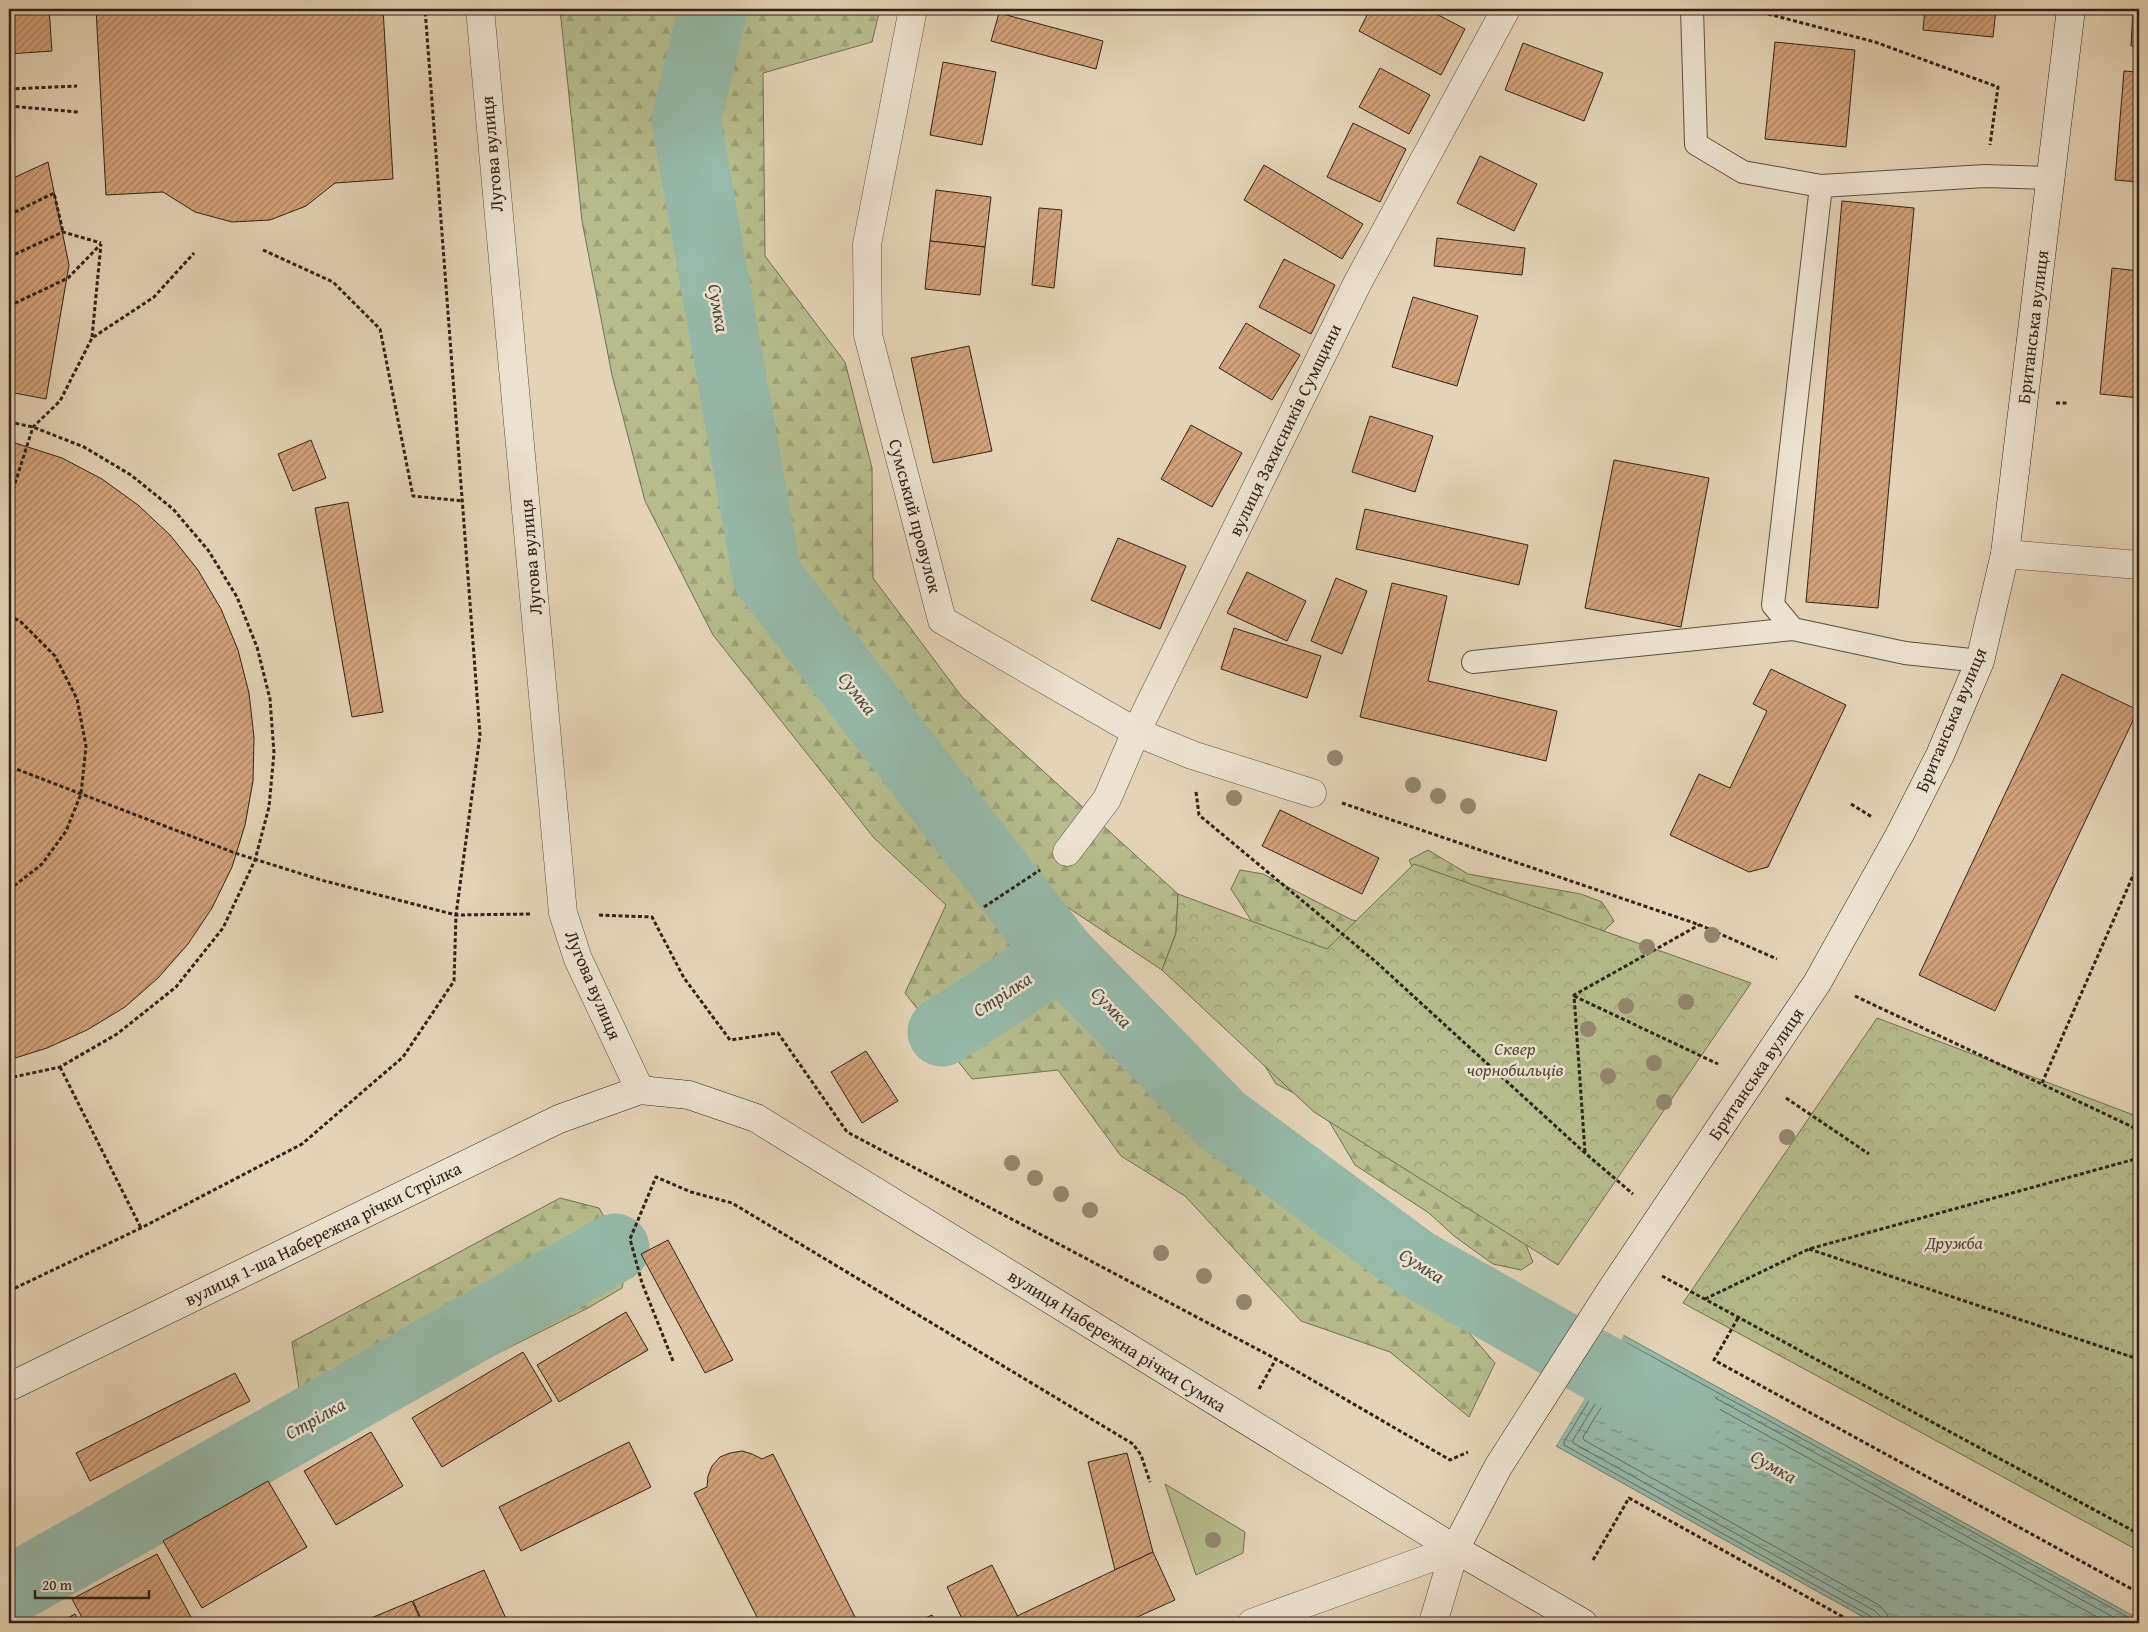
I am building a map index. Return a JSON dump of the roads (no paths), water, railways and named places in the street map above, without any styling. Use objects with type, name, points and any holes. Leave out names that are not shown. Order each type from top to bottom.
[{"type":"street","name":"Лугова вулиця","points":[[480,9],[499,239],[533,573],[563,913],[578,959],[640,1090]]},
{"type":"street","name":"Сумський провулок","points":[[913,9],[867,244],[868,335],[942,620],[1136,732],[1192,755],[1312,793]]},
{"type":"street","name":"вулиця Захисників Сумщини","points":[[1067,852],[1107,799],[1136,732],[1358,282],[1506,9]]},
{"type":"street","name":"Британська вулиця","points":[[1456,1549],[1498,1467],[1611,1290],[1817,983],[1900,834],[1940,755],[1980,661],[2005,554],[2071,9]]},
{"type":"street","points":[[2005,554],[2139,566]]},
{"type":"street","name":"вулиця 1-ша Набережна річки Стрілка","points":[[9,1387],[559,1119],[640,1090]]},
{"type":"street","name":"вулиця Набережна річки Сумка","points":[[640,1090],[689,1095],[756,1118],[1456,1549],[1583,1623]]},
{"type":"street","points":[[1252,1623],[1456,1549]]},
{"type":"street","points":[[1433,1623],[1456,1549]]},
{"type":"lane","points":[[1692,9],[1696,144],[1744,172],[1821,186],[1986,176],[2051,178]]},
{"type":"lane","points":[[1793,629],[1773,605],[1821,186]]},
{"type":"lane","points":[[1473,662],[1793,629],[1905,653],[1980,661]]},
{"type":"water","points":[[1623,1335],[2139,1619],[2139,1623],[1874,1623],[1556,1446]]},
{"type":"waterway","name":"Сумка","points":[[713,9],[686,120],[767,576],[1061,955],[1222,1120],[1415,1263],[1686,1416]]},
{"type":"waterway","name":"Стрілка","points":[[942,1032],[1061,955]]},
{"type":"waterway","name":"Стрілка","points":[[14,1588],[615,1248]]},
{"type":"park label","name":"Сквер чорнобильців","points":[[1515,1059]]},
{"type":"park label","name":"Дружба","points":[[1954,1243]]}]
